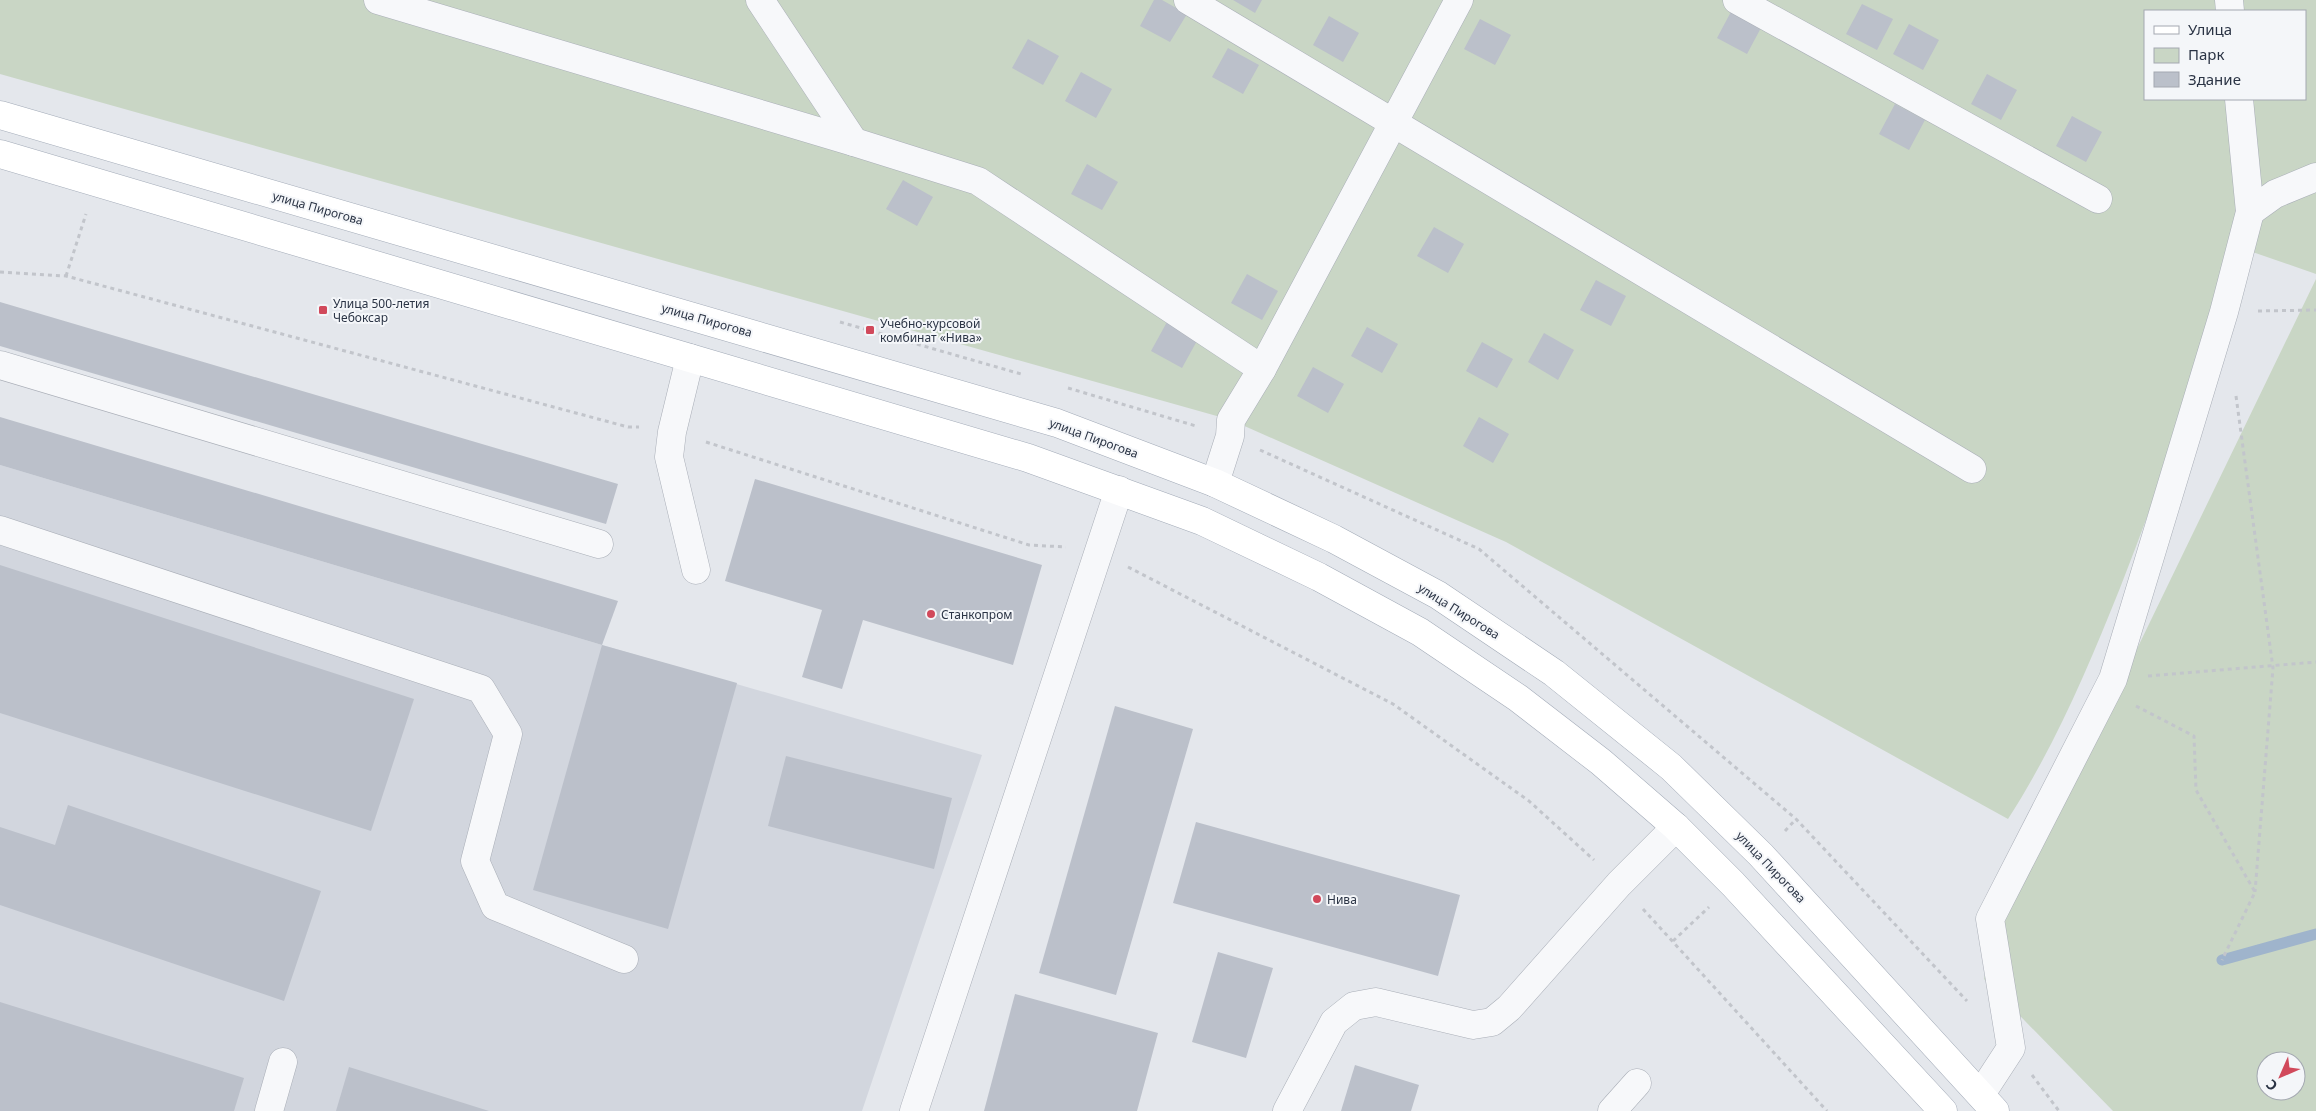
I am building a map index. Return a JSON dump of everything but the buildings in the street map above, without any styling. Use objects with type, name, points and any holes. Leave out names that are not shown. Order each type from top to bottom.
[{"type":"main road","name":"улица Пирогова","points":[[0,115],[1057,423],[1215,483],[1334,539],[1438,595],[1554,673],[1670,768],[1761,855],[1979,1105]]},
{"type":"main road","points":[[0,154],[1028,458],[1202,522],[1319,577],[1420,632],[1518,698],[1601,762],[1676,827],[1733,884],[1943,1111]]},
{"type":"main road","points":[[690,358],[700,318]]},
{"type":"main road","points":[[1119,490],[1132,451]]},
{"type":"main road","points":[[1202,522],[1215,483]]},
{"type":"main road","points":[[1676,827],[1702,798]]},
{"type":"street","points":[[378,0],[854,142],[978,182],[1262,369]]},
{"type":"street","points":[[760,0],[854,142]]},
{"type":"street","points":[[1188,0],[1392,124],[1972,469]]},
{"type":"street","points":[[1215,483],[1230,436],[1231,420],[1262,369],[1459,0]]},
{"type":"street","points":[[1736,0],[2098,199]]},
{"type":"street","points":[[1979,1105],[2012,1048],[1990,919],[2110,685],[2224,312],[2250,212],[2239,100]]},
{"type":"street","points":[[2250,212],[2275,194],[2316,177]]},
{"type":"street","points":[[690,358],[672,432],[669,457],[696,570]]},
{"type":"street","points":[[0,365],[599,544]]},
{"type":"street","points":[[914,1111],[1119,490]]},
{"type":"street","points":[[0,530],[481,690],[508,734],[475,861],[495,906],[624,959]]},
{"type":"street","points":[[1286,1111],[1334,1022],[1354,1006],[1376,1002],[1473,1025],[1492,1022],[1509,1008],[1619,884],[1676,827]]},
{"type":"street","points":[[269,1111],[283,1062]]},
{"type":"street","points":[[1612,1111],[1637,1084]]},
{"type":"path","points":[[66,276],[87,212]]},
{"type":"path","points":[[0,272],[66,276],[628,427],[648,428]]},
{"type":"path","points":[[2224,312],[2316,310]]},
{"type":"path","points":[[2222,960],[2255,892],[2273,668],[2235,391]]},
{"type":"path","points":[[699,440],[1029,545],[1074,547]]},
{"type":"path","points":[[1123,564],[1393,704],[1529,801],[1601,866]]},
{"type":"path","points":[[2110,685],[2316,662]]},
{"type":"path","points":[[2110,685],[2194,736],[2196,790],[2255,892]]},
{"type":"path","points":[[1779,837],[1796,819]]},
{"type":"path","points":[[1640,906],[1827,1111]]},
{"type":"path","points":[[1673,941],[1711,906]]},
{"type":"shaded area","points":[[0,465],[602,645],[982,755],[862,1111],[0,1111]]},
{"type":"green space","points":[[0,0],[2316,0],[2316,274],[2241,248],[2167,461],[2108,618],[2056,735],[2008,819],[1506,542],[1231,420],[0,74]]},
{"type":"green space","points":[[2316,279],[2316,1111],[2113,1111],[1984,979],[2004,892],[2044,841]]},
{"type":"waterway","points":[[2222,960],[2316,934]]},
{"type":"place","name":"Улица 500-летия Чебоксар","points":[[323,310]]},
{"type":"place","name":"Учебно-курсовой комбинат «Нива»","points":[[870,330]]},
{"type":"place","name":"Станкопром","points":[[931,614]]},
{"type":"place","name":"Нива","points":[[1317,899]]}]
